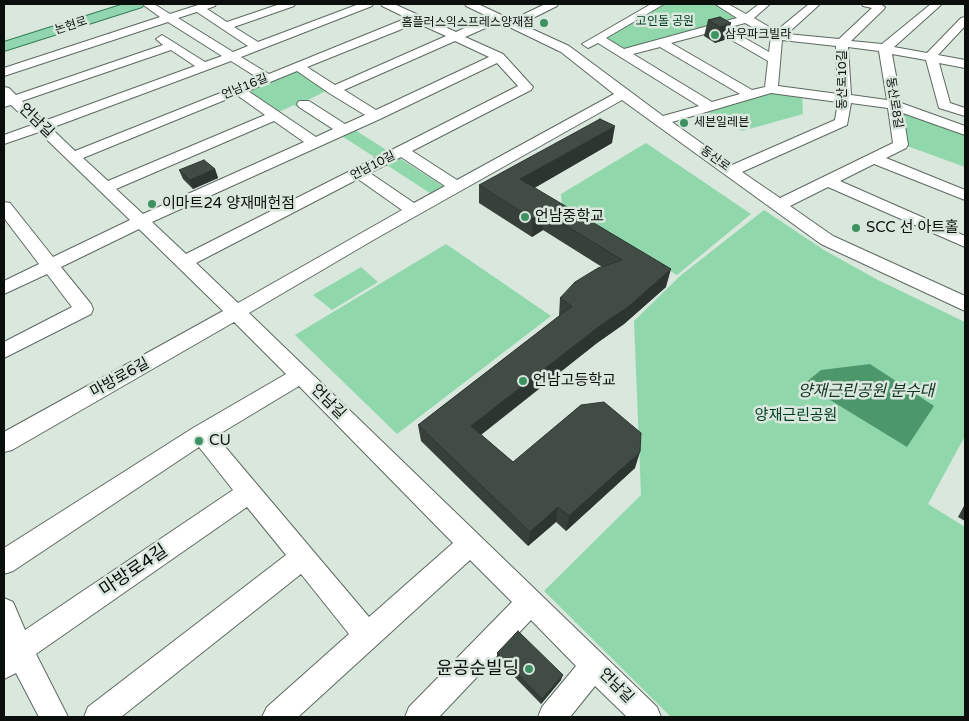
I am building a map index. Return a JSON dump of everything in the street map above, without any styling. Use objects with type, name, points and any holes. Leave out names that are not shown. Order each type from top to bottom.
[{"type":"main road","name":"논현로","points":[[4,40],[114,4]]},
{"type":"main road","name":"논현로","points":[[4,47],[137,4]]},
{"type":"street","points":[[147,4],[267,78]]},
{"type":"street","points":[[4,72],[212,4]]},
{"type":"street","points":[[225,26],[290,4]]},
{"type":"street","points":[[4,140],[258,47],[368,4]]},
{"type":"street","points":[[386,4],[499,57]]},
{"type":"street","name":"동산로","points":[[470,4],[514,23],[571,53],[661,121],[828,240],[965,304]]},
{"type":"street","points":[[514,23],[553,4]]},
{"type":"street","points":[[571,53],[659,4]]},
{"type":"street","points":[[720,4],[777,36],[885,48],[965,64]]},
{"type":"street","points":[[623,53],[746,19],[766,4]]},
{"type":"street","points":[[770,89],[777,36],[815,4]]},
{"type":"street","name":"동산로10길","points":[[731,171],[842,122],[845,99],[842,43],[880,7],[867,4]]},
{"type":"street","points":[[921,4],[935,5]]},
{"type":"street","points":[[885,48],[935,5]]},
{"type":"street","points":[[198,8],[258,47]]},
{"type":"street","points":[[334,90],[500,17]]},
{"type":"street","name":"언남16길","points":[[73,156],[418,18]]},
{"type":"street","points":[[931,56],[965,20]]},
{"type":"street","points":[[142,26],[204,67]]},
{"type":"street","points":[[717,27],[775,60]]},
{"type":"street","points":[[599,39],[711,107]]},
{"type":"street","points":[[662,43],[751,95]]},
{"type":"street","points":[[7,98],[172,46]]},
{"type":"street","name":"동산로8길","points":[[778,205],[901,144],[885,48]]},
{"type":"street","points":[[931,56],[944,105],[965,112]]},
{"type":"street","points":[[4,288],[141,221],[375,116],[499,57]]},
{"type":"street","name":"언남10길","points":[[184,262],[526,87],[499,57]]},
{"type":"street","points":[[297,66],[375,116]]},
{"type":"street","points":[[661,121],[770,89],[894,105],[965,131]]},
{"type":"street","points":[[238,90],[314,143]]},
{"type":"street","name":"마방로6길","points":[[4,443],[456,186],[624,94]]},
{"type":"street","name":"언남길","points":[[7,98],[73,156],[236,312],[647,717]]},
{"type":"street","points":[[304,104],[344,130]]},
{"type":"street","points":[[106,188],[274,116]]},
{"type":"street","points":[[402,151],[456,186]]},
{"type":"street","points":[[873,158],[965,195]]},
{"type":"street","points":[[359,173],[414,210]]},
{"type":"street","points":[[827,181],[965,242]]},
{"type":"street","points":[[4,207],[84,310],[6,344]]},
{"type":"street","points":[[4,562],[201,434],[300,375]]},
{"type":"street","points":[[201,434],[368,636]]},
{"type":"street","name":"마방로4길","points":[[12,658],[249,492]]},
{"type":"street","points":[[277,717],[471,543]]},
{"type":"street","points":[[98,717],[303,557]]},
{"type":"street","points":[[419,717],[530,602]]},
{"type":"street","points":[[4,611],[12,658],[54,717]]},
{"type":"street","points":[[552,717],[594,665]]},
{"type":"green space","name":"고인돌 공원","points":[[659,4],[720,4],[746,19],[623,53],[599,39]]},
{"type":"green space","points":[[296,70],[328,90],[308,100],[446,188],[433,195],[294,105],[276,113],[245,91]]},
{"type":"green space","points":[[771,89],[802,93],[803,114],[742,131],[702,109]]},
{"type":"green space","points":[[901,111],[965,133],[965,167],[907,146]]},
{"type":"green space","points":[[646,143],[751,214],[677,275],[562,208],[561,194]]},
{"type":"green space","name":"양재근린공원","points":[[764,210],[824,250],[878,280],[965,322],[965,436],[928,504],[965,527],[965,717],[671,717],[544,591],[641,495],[634,321],[680,276]]},
{"type":"green space","points":[[446,244],[551,316],[397,434],[295,335]]},
{"type":"green space","points":[[361,267],[378,282],[332,310],[313,295]]},
{"type":"water","name":"양재근린공원 분수대","points":[[870,364],[934,406],[907,447],[804,384],[821,370]]},
{"type":"building","points":[[720,17],[731,23],[720,27],[708,20]]},
{"type":"building","points":[[600,119],[615,126],[520,179],[671,269],[628,307],[601,325],[471,426],[513,462],[581,405],[604,402],[641,433],[640,452],[569,516],[558,507],[530,532],[418,425],[572,306],[560,298],[575,282],[598,268],[622,260],[544,212],[533,219],[479,185]]},
{"type":"building","points":[[204,160],[215,169],[190,180],[179,170]]},
{"type":"building","name":"윤공순빌딩","points":[[518,631],[563,675],[542,699],[497,653]]},
{"type":"place","name":"홈플러스익스프레스양재점","points":[[544,23]]},
{"type":"place","name":"삼우파크빌라","points":[[715,35]]},
{"type":"place","name":"세븐일레븐","points":[[684,123]]},
{"type":"place","name":"이마트24 양재매헌점","points":[[152,204]]},
{"type":"place","name":"언남중학교","points":[[525,217]]},
{"type":"place","name":"SCC 선 아트홀","points":[[856,228]]},
{"type":"place","name":"언남고등학교","points":[[523,381]]},
{"type":"place","name":"CU","points":[[199,441]]},
{"type":"place","name":"윤공순빌딩","points":[[529,669]]}]
